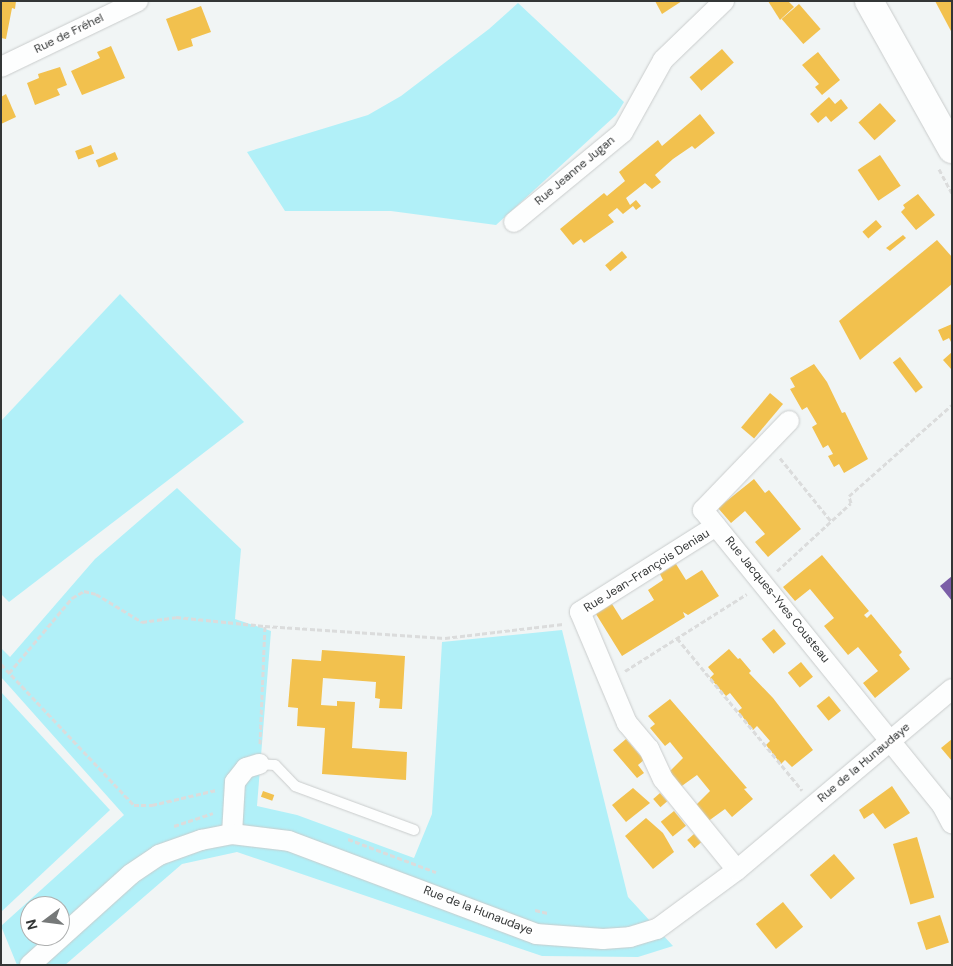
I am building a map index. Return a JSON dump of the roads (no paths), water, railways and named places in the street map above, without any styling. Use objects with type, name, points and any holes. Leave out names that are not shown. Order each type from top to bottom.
[{"type":"main road","points":[[869,1],[952,149]]},
{"type":"street","name":"Rue de Fréhel","points":[[1,67],[138,1]]},
{"type":"street","name":"Rue Jeanne Jugan","points":[[514,222],[623,132],[663,60],[724,1]]},
{"type":"street","name":"Rue Jacques-Yves Cousteau","points":[[788,421],[766,441],[703,510],[891,740],[942,805],[952,824]]},
{"type":"street","name":"Rue Jean-François Deniau","points":[[716,526],[582,617],[628,723],[649,749],[663,779],[737,870]]},
{"type":"street","name":"Rue de la Hunaudaye","points":[[30,965],[131,874],[159,855],[201,840],[232,834],[289,840],[536,934],[566,939],[630,937],[657,929],[737,870],[952,689]]},
{"type":"street","points":[[232,834],[234,782],[246,768],[259,764]]},
{"type":"lane","points":[[259,764],[275,765],[295,786],[414,830]]}]
